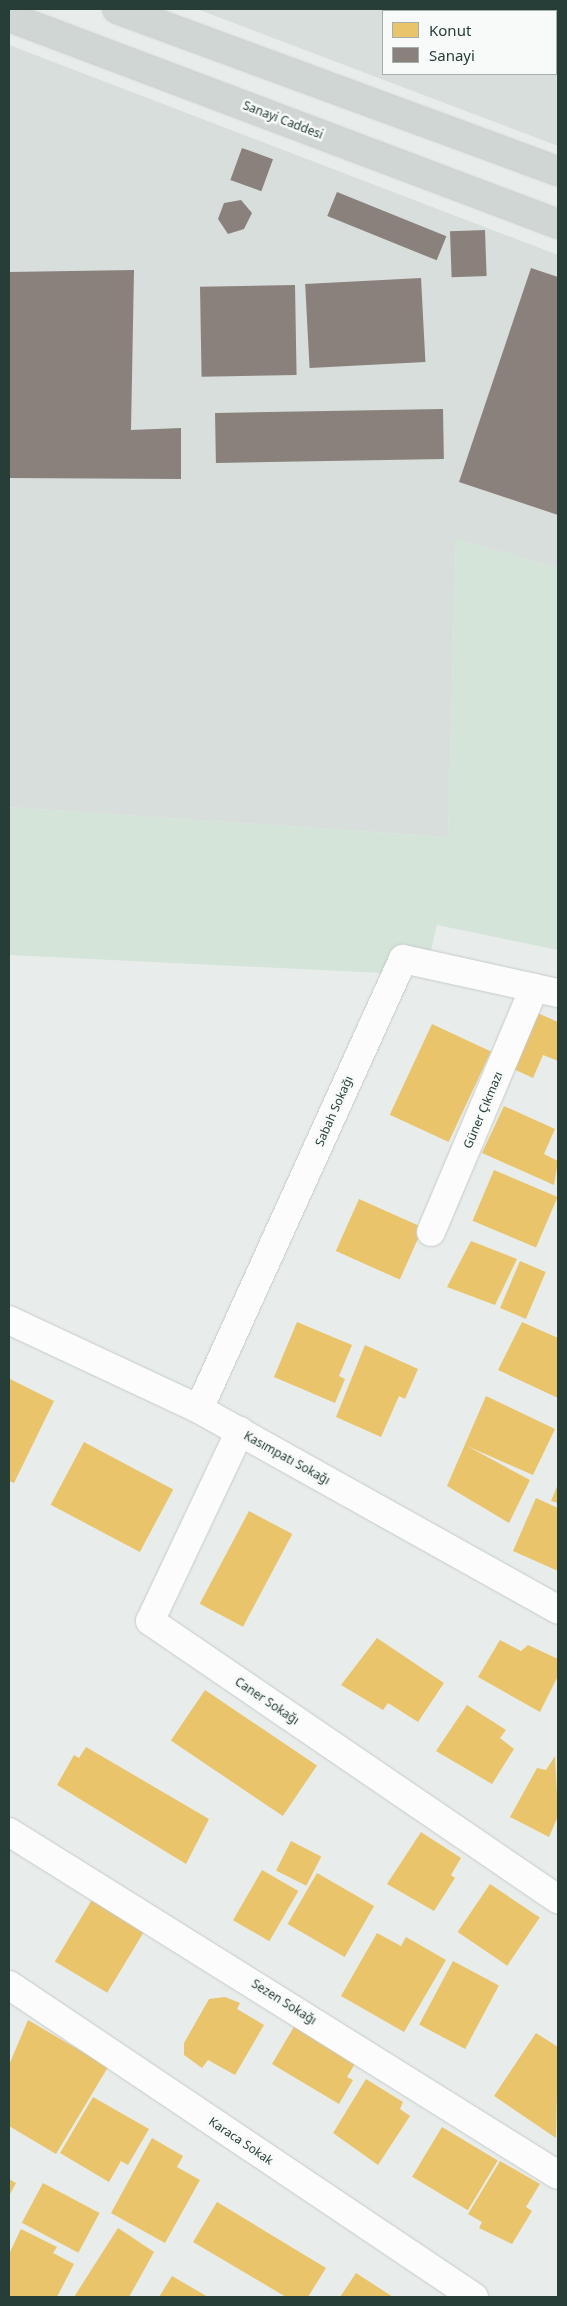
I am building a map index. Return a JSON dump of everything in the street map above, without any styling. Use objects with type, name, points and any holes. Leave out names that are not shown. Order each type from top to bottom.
[{"type":"main road","points":[[117,9],[558,171]]},
{"type":"main road","name":"Sanayi Caddesi","points":[[9,17],[558,224]]},
{"type":"street","name":"Sabah Sokağı","points":[[199,1409],[403,959],[546,990]]},
{"type":"street","name":"Güner Çıkmazı","points":[[431,1232],[546,990]]},
{"type":"street","name":"Kasımpatı Sokağı","points":[[9,1320],[199,1409],[558,1610]]},
{"type":"street","name":"Caner Sokağı","points":[[240,1431],[150,1621],[558,1900]]},
{"type":"street","name":"Sezen Sokağı","points":[[9,1832],[558,2175]]},
{"type":"street","name":"Karaca Sokak","points":[[9,1985],[474,2297]]},
{"type":"shaded area","points":[[197,9],[558,9],[558,146]]},
{"type":"shaded area","points":[[9,45],[558,255],[558,568],[456,539],[448,837],[9,807]]},
{"type":"green space","points":[[456,539],[558,568],[558,950],[437,925],[425,975],[9,955],[9,807],[448,837]]},
{"type":"building: Konut","points":[[533,1011],[558,1022],[558,1061],[543,1055],[533,1078],[509,1067]]},
{"type":"building: Konut","points":[[432,1024],[491,1051],[449,1142],[390,1115]]},
{"type":"building: Konut","points":[[504,1106],[555,1129],[544,1154],[558,1161],[554,1185],[482,1153]]},
{"type":"building: Konut","points":[[494,1170],[558,1197],[536,1248],[473,1221]]},
{"type":"building: Konut","points":[[359,1199],[423,1227],[400,1280],[336,1251]]},
{"type":"building: Konut","points":[[471,1241],[517,1259],[495,1305],[447,1287]]},
{"type":"building: Konut","points":[[520,1261],[546,1272],[526,1319],[500,1308]]},
{"type":"building: Konut","points":[[297,1322],[352,1345],[339,1376],[345,1379],[335,1403],[274,1377]]},
{"type":"building: Konut","points":[[522,1322],[558,1338],[558,1398],[498,1370]]},
{"type":"building: Konut","points":[[365,1345],[418,1369],[405,1399],[399,1396],[381,1437],[336,1417]]},
{"type":"building: Konut","points":[[10,1379],[54,1401],[14,1483],[9,1481]]},
{"type":"building: Konut","points":[[486,1396],[555,1429],[533,1475],[467,1446],[530,1480],[509,1523],[447,1486]]},
{"type":"building: Konut","points":[[84,1442],[173,1489],[140,1552],[51,1505]]},
{"type":"building: Konut","points":[[558,1484],[558,1503],[551,1501]]},
{"type":"building: Konut","points":[[536,1498],[558,1508],[558,1571],[513,1551]]},
{"type":"building: Konut","points":[[249,1511],[292,1534],[243,1627],[200,1604]]},
{"type":"building: Konut","points":[[377,1638],[444,1683],[418,1722],[388,1703],[383,1710],[341,1685]]},
{"type":"building: Konut","points":[[500,1640],[521,1651],[528,1645],[558,1659],[558,1676],[540,1712],[478,1677]]},
{"type":"building: Konut","points":[[205,1690],[317,1765],[283,1816],[171,1741]]},
{"type":"building: Konut","points":[[467,1705],[506,1730],[500,1738],[514,1749],[492,1784],[436,1751]]},
{"type":"building: Konut","points":[[86,1747],[209,1819],[186,1864],[57,1785],[74,1755],[79,1758]]},
{"type":"building: Konut","points":[[555,1756],[558,1816],[549,1837],[510,1817],[537,1768],[546,1770]]},
{"type":"building: Konut","points":[[421,1832],[461,1858],[451,1875],[455,1878],[434,1911],[387,1884]]},
{"type":"building: Konut","points":[[291,1841],[321,1856],[306,1886],[276,1870]]},
{"type":"building: Konut","points":[[262,1870],[298,1891],[269,1941],[233,1920]]},
{"type":"building: Konut","points":[[317,1873],[374,1906],[345,1957],[288,1924]]},
{"type":"building: Konut","points":[[490,1884],[540,1918],[507,1966],[458,1932]]},
{"type":"building: Konut","points":[[93,1898],[145,1929],[107,1993],[55,1961]]},
{"type":"building: Konut","points":[[377,1933],[401,1946],[406,1937],[446,1960],[404,2032],[341,1996]]},
{"type":"building: Konut","points":[[453,1961],[499,1985],[465,2049],[419,2025]]},
{"type":"building: Konut","points":[[225,1997],[240,2003],[237,2009],[264,2025],[235,2075],[208,2060],[202,2068],[184,2055],[184,2043],[209,1999]]},
{"type":"building: Konut","points":[[28,2020],[108,2067],[56,2154],[9,2126],[9,2065]]},
{"type":"building: Konut","points":[[295,2025],[356,2062],[347,2077],[353,2080],[339,2104],[272,2064]]},
{"type":"building: Konut","points":[[536,2033],[558,2047],[556,2138],[494,2096]]},
{"type":"building: Konut","points":[[366,2079],[403,2102],[400,2109],[410,2116],[378,2165],[333,2133]]},
{"type":"building: Konut","points":[[93,2097],[149,2129],[128,2165],[121,2161],[109,2182],[60,2153]]},
{"type":"building: Konut","points":[[442,2127],[498,2160],[468,2210],[412,2177]]},
{"type":"building: Konut","points":[[152,2138],[183,2156],[177,2167],[200,2180],[165,2243],[111,2213]]},
{"type":"building: Konut","points":[[500,2161],[540,2184],[526,2207],[532,2211],[512,2244],[479,2228],[482,2222],[468,2214]]},
{"type":"building: Konut","points":[[9,2179],[16,2183],[9,2196]]},
{"type":"building: Konut","points":[[43,2183],[100,2213],[78,2253],[22,2223]]},
{"type":"building: Konut","points":[[217,2202],[326,2268],[308,2297],[286,2297],[193,2242]]},
{"type":"building: Konut","points":[[118,2228],[154,2252],[129,2297],[74,2297]]},
{"type":"building: Konut","points":[[21,2229],[57,2247],[53,2253],[74,2264],[57,2297],[9,2297],[9,2254]]},
{"type":"building: Konut","points":[[356,2273],[393,2297],[340,2297]]},
{"type":"building: Konut","points":[[172,2276],[208,2297],[159,2297]]},
{"type":"building: Sanayi","points":[[242,148],[273,159],[261,191],[230,180]]},
{"type":"building: Sanayi","points":[[337,192],[446,236],[437,260],[327,216]]},
{"type":"building: Sanayi","points":[[241,200],[252,213],[244,229],[228,234],[218,219],[224,203]]},
{"type":"building: Sanayi","points":[[485,230],[487,276],[452,277],[450,231]]},
{"type":"building: Sanayi","points":[[531,268],[558,277],[558,515],[459,482]]},
{"type":"building: Sanayi","points":[[134,270],[131,430],[181,428],[181,479],[9,478],[9,272]]},
{"type":"building: Sanayi","points":[[421,278],[425,362],[310,368],[305,284]]},
{"type":"building: Sanayi","points":[[295,285],[297,375],[202,377],[200,287]]},
{"type":"building: Sanayi","points":[[443,409],[444,459],[216,463],[215,413]]}]
